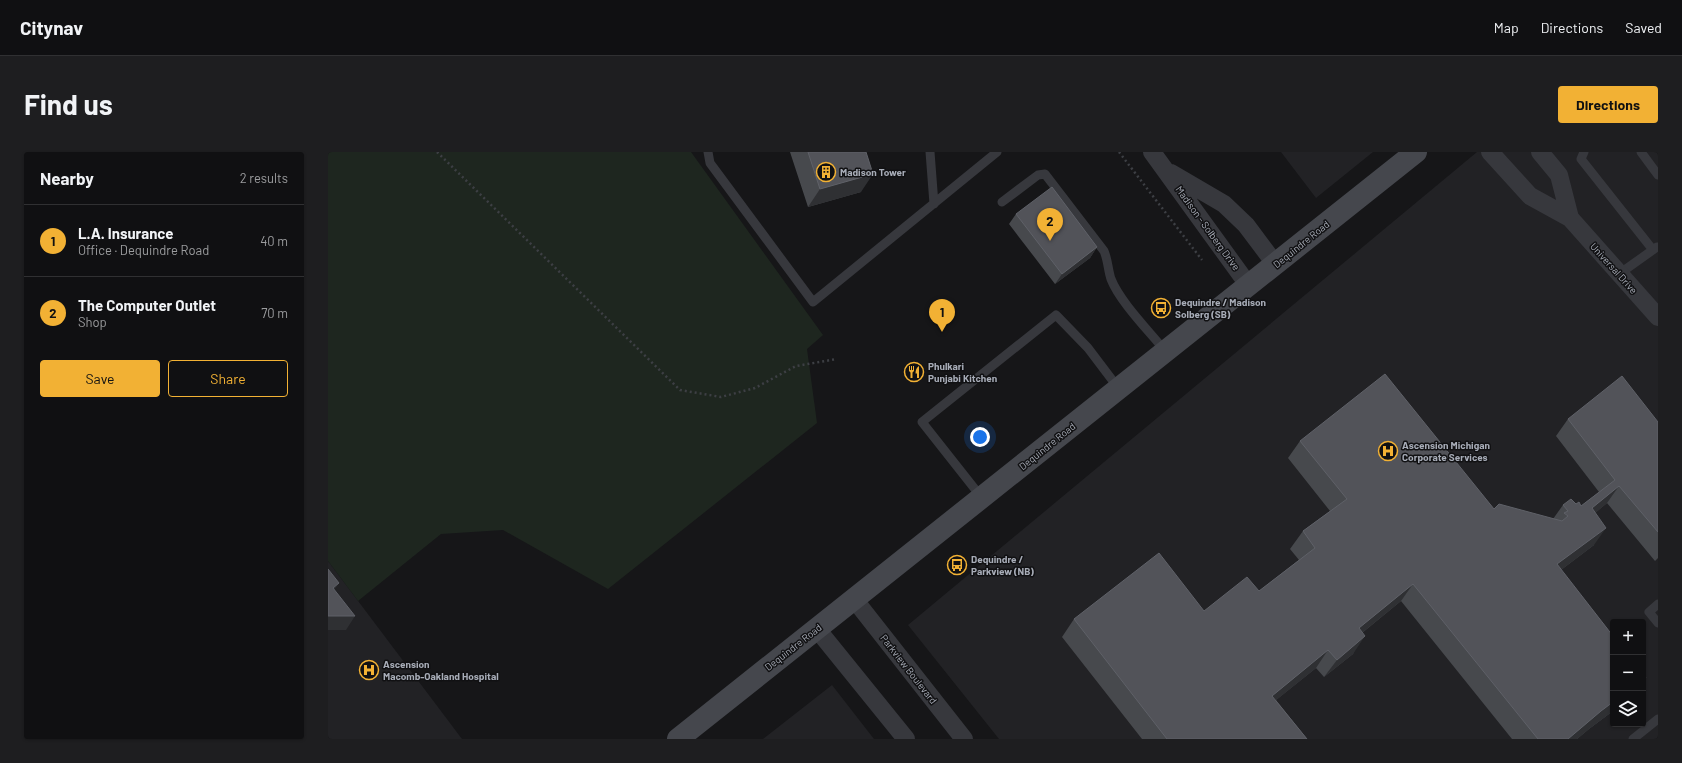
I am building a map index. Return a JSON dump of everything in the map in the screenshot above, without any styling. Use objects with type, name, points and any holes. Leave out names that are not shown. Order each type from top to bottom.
[{"type":"main road","name":"Dequindre Road","points":[[678,739],[1276,265],[1411,154]]},
{"type":"street","name":"Madison - Solberg Drive","points":[[1152,152],[1249,286]]},
{"type":"street","name":"Universal Drive","points":[[1490,152],[1530,196],[1570,218],[1658,318]]},
{"type":"street","name":"Universal Drive","points":[[1540,152],[1559,175],[1570,218]]},
{"type":"street","name":"Madison - Solberg Drive","points":[[1166,171],[1224,204],[1246,225],[1276,265]]},
{"type":"street","name":"Parkview Boulevard","points":[[854,599],[964,739]]},
{"type":"street","points":[[817,628],[906,739]]},
{"type":"lane","points":[[708,152],[710,163],[813,302],[997,152]]},
{"type":"lane","points":[[930,152],[934,204]]},
{"type":"lane","points":[[1584,152],[1581,159],[1656,248],[1618,274]]},
{"type":"lane","points":[[1641,152],[1658,174]]},
{"type":"lane","points":[[1002,202],[1038,175],[1045,174],[1104,251],[1108,262],[1110,277],[1117,291],[1166,352]]},
{"type":"lane","points":[[982,498],[922,422],[1056,315],[1088,348],[1119,389]]},
{"type":"lane","points":[[1658,604],[1649,612],[1658,623]]},
{"type":"lane","points":[[1633,739],[1658,718]]},
{"type":"path","points":[[437,152],[680,390],[721,397],[755,388],[796,366],[837,359]]},
{"type":"path","points":[[1119,152],[1202,260]]},
{"type":"shaded area","points":[[328,152],[691,152],[823,335],[807,349],[817,423],[608,589],[503,530],[441,534],[358,601],[328,561]]},
{"type":"shaded area","points":[[1281,152],[1373,152],[1316,198]]},
{"type":"shaded area","name":"Ascension Michigan Corporate Services","points":[[1477,152],[1658,152],[1658,739],[999,739],[908,625]]},
{"type":"shaded area","name":"Ascension Macomb-Oakland Hospital","points":[[328,561],[462,739],[328,739]]},
{"type":"shaded area","points":[[832,685],[874,739],[763,739]]},
{"type":"building","points":[[808,152],[866,152],[873,174],[820,189]]},
{"type":"building","points":[[1052,187],[1097,247],[1062,274],[1016,214]]},
{"type":"building","name":"Ascension Michigan Corporate Services","points":[[1385,374],[1494,509],[1499,504],[1562,521],[1568,516],[1564,513],[1568,511],[1563,505],[1571,499],[1576,504],[1579,502],[1581,506],[1615,480],[1568,419],[1622,376],[1658,422],[1658,532],[1619,486],[1592,508],[1606,528],[1557,564],[1610,632],[1610,704],[1568,739],[1538,739],[1413,584],[1359,628],[1365,636],[1337,660],[1328,650],[1272,696],[1307,739],[1167,739],[1074,619],[1159,553],[1204,611],[1247,577],[1259,591],[1315,548],[1303,531],[1347,499],[1300,441]]},
{"type":"building","points":[[328,569],[339,583],[333,588],[355,616],[328,616]]},
{"type":"place","name":"Madison Tower","points":[[826,172]]},
{"type":"place","name":"The Computer Outlet","points":[[1050,241]]},
{"type":"place","name":"Dequindre / Madison Solberg (SB)","points":[[1161,308]]},
{"type":"place","name":"L.A. Insurance","points":[[942,332]]},
{"type":"place","name":"Phulkari Punjabi Kitchen","points":[[914,372]]},
{"type":"place","name":"Ascension Michigan Corporate Services","points":[[1388,451]]},
{"type":"place","name":"Dequindre / Parkview (NB)","points":[[957,565]]},
{"type":"place","name":"Ascension Macomb-Oakland Hospital","points":[[369,670]]}]
